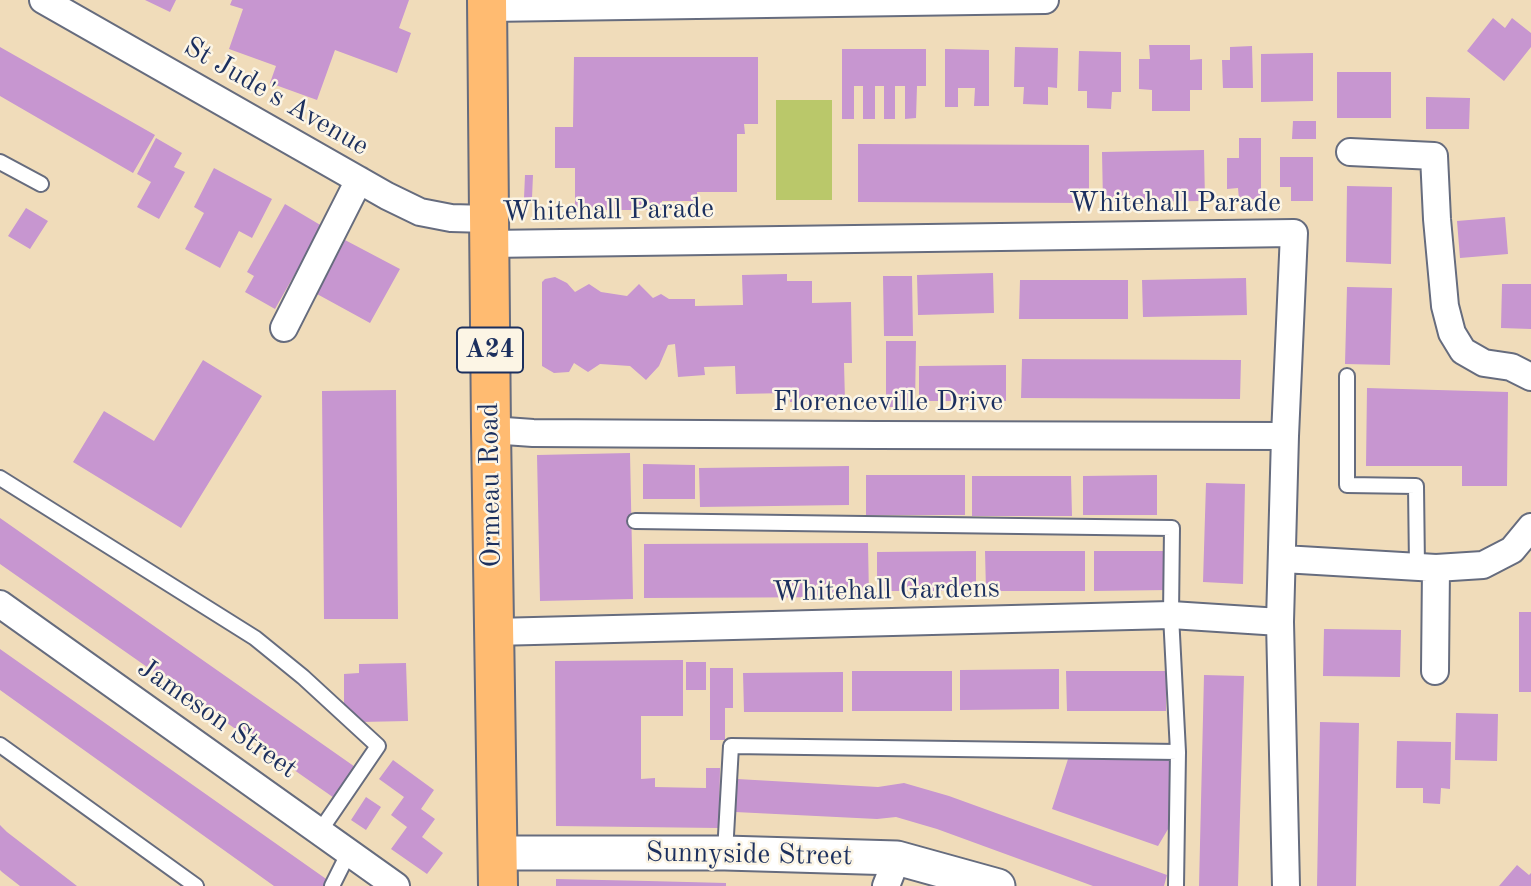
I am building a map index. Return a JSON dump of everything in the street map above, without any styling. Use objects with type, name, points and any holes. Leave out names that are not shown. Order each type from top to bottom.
[{"type":"main road","name":"Ormeau Road","points":[[488,4],[488,232],[497,869]]},
{"type":"street","name":"St Jude's Avenue","points":[[43,0],[420,212],[451,218],[488,232]]},
{"type":"street","points":[[488,4],[1045,0]]},
{"type":"street","points":[[1350,152],[1434,156],[1445,306],[1451,334],[1463,351],[1484,363],[1511,367],[1531,377]]},
{"type":"street","points":[[284,328],[359,180]]},
{"type":"street","name":"Whitehall Parade","points":[[488,232],[1294,233],[1280,622],[1286,886]]},
{"type":"street","name":"Florenceville Drive","points":[[491,430],[533,433],[1285,436]]},
{"type":"street","points":[[1283,559],[1426,568],[1483,565],[1512,550],[1531,527]]},
{"type":"street","points":[[1426,568],[1435,671]]},
{"type":"street","name":"Jameson Street","points":[[0,604],[396,886]]},
{"type":"street","name":"Whitehall Gardens","points":[[494,632],[1171,615],[1280,622]]},
{"type":"street","name":"Sunnyside Street","points":[[497,869],[725,853],[998,886]]},
{"type":"lane","points":[[0,162],[41,184]]},
{"type":"lane","points":[[1347,376],[1347,485],[1416,486],[1426,568]]},
{"type":"lane","points":[[0,478],[255,638],[303,677],[378,746],[320,831]]},
{"type":"lane","points":[[635,521],[1172,528],[1171,615],[1178,752],[1176,886]]},
{"type":"lane","points":[[0,745],[196,886]]},
{"type":"lane","points":[[725,853],[731,746],[1178,752]]},
{"type":"lane","points":[[332,886],[349,852]]},
{"type":"green space","points":[[776,100],[832,100],[832,200],[776,200]]},
{"type":"building","points":[[145,0],[176,0],[170,12]]},
{"type":"building","points":[[232,0],[409,0],[399,28],[411,33],[397,73],[335,50],[317,100],[270,83],[276,66],[229,49],[243,9],[230,5]]},
{"type":"building","points":[[1493,18],[1505,28],[1512,18],[1531,33],[1531,47],[1504,81],[1467,51]]},
{"type":"building","points":[[1149,45],[1190,45],[1190,60],[1202,59],[1202,90],[1190,90],[1190,111],[1152,111],[1152,90],[1139,89],[1139,59],[1150,59]]},
{"type":"building","points":[[1252,46],[1253,88],[1223,88],[1222,60],[1230,60],[1230,47]]},
{"type":"building","points":[[0,47],[155,135],[133,173],[0,96]]},
{"type":"building","points":[[1015,47],[1058,48],[1057,88],[1048,87],[1048,105],[1023,104],[1024,87],[1014,87]]},
{"type":"building","points":[[842,49],[926,49],[926,86],[917,86],[916,118],[905,119],[905,86],[895,86],[895,119],[884,119],[884,86],[875,86],[875,119],[863,119],[863,86],[854,86],[854,119],[842,119]]},
{"type":"building","points":[[945,49],[989,50],[989,106],[974,106],[975,88],[958,88],[958,107],[945,107]]},
{"type":"building","points":[[1079,51],[1121,52],[1121,92],[1112,92],[1111,109],[1087,108],[1087,91],[1078,91]]},
{"type":"building","points":[[1313,53],[1313,101],[1261,102],[1261,54]]},
{"type":"building","points":[[574,57],[758,57],[758,124],[744,124],[745,134],[737,134],[737,192],[697,192],[697,201],[662,201],[662,210],[575,210],[575,168],[555,168],[555,127],[573,127]]},
{"type":"building","points":[[1337,72],[1391,72],[1391,118],[1337,118]]},
{"type":"building","points":[[1426,97],[1470,98],[1469,129],[1426,129]]},
{"type":"building","points":[[1293,121],[1316,121],[1316,139],[1292,139]]},
{"type":"building","points":[[156,138],[182,153],[174,167],[185,172],[159,219],[137,207],[151,182],[137,174]]},
{"type":"building","points":[[1239,138],[1261,138],[1261,199],[1239,199],[1238,188],[1227,189],[1227,158],[1239,158]]},
{"type":"building","points":[[858,144],[1089,145],[1089,203],[858,202]]},
{"type":"building","points":[[1204,150],[1205,201],[1103,202],[1102,152]]},
{"type":"building","points":[[1280,157],[1313,157],[1313,201],[1291,201],[1291,187],[1280,187]]},
{"type":"building","points":[[214,168],[272,199],[252,238],[239,231],[220,268],[185,249],[204,213],[194,207]]},
{"type":"building","points":[[525,175],[533,175],[532,198],[524,198]]},
{"type":"building","points":[[1347,186],[1392,187],[1391,264],[1346,262]]},
{"type":"building","points":[[285,204],[322,226],[275,309],[245,292],[254,276],[247,272]]},
{"type":"building","points":[[26,208],[48,221],[30,249],[8,236]]},
{"type":"building","points":[[1505,217],[1508,254],[1460,258],[1457,221]]},
{"type":"building","points":[[345,240],[400,269],[370,323],[317,294]]},
{"type":"building","points":[[993,273],[994,313],[918,315],[917,275]]},
{"type":"building","points":[[787,274],[787,281],[812,281],[812,303],[851,302],[852,363],[844,363],[845,401],[790,402],[790,393],[736,394],[735,366],[704,367],[705,375],[678,377],[675,344],[668,345],[659,366],[646,380],[630,366],[600,364],[588,372],[574,363],[569,372],[554,373],[542,366],[542,282],[545,279],[555,277],[567,283],[575,292],[589,284],[601,292],[627,296],[639,284],[653,298],[661,294],[669,299],[695,299],[695,306],[743,305],[742,275]]},
{"type":"building","points":[[883,276],[912,276],[913,336],[884,336]]},
{"type":"building","points":[[1246,278],[1247,315],[1143,317],[1142,280]]},
{"type":"building","points":[[1020,280],[1128,280],[1128,319],[1019,319]]},
{"type":"building","points":[[1502,284],[1531,284],[1531,329],[1501,328]]},
{"type":"building","points":[[1347,287],[1392,288],[1390,365],[1345,364]]},
{"type":"building","points":[[886,341],[916,341],[915,407],[886,407]]},
{"type":"building","points":[[1022,359],[1241,360],[1240,399],[1021,398]]},
{"type":"building","points":[[203,360],[262,396],[181,528],[73,462],[104,411],[154,441]]},
{"type":"building","points":[[1006,365],[1006,401],[919,401],[919,366]]},
{"type":"building","points":[[1367,388],[1508,392],[1507,486],[1462,486],[1462,466],[1366,466]]},
{"type":"building","points":[[396,390],[398,619],[324,619],[322,391]]},
{"type":"building","points":[[630,453],[633,599],[540,601],[537,455]]},
{"type":"building","points":[[643,464],[695,465],[695,499],[643,499]]},
{"type":"building","points":[[849,466],[849,505],[700,507],[699,468]]},
{"type":"building","points":[[866,475],[965,475],[965,515],[866,515]]},
{"type":"building","points":[[1157,475],[1157,515],[1083,515],[1083,476]]},
{"type":"building","points":[[972,476],[1071,476],[1072,516],[972,516]]},
{"type":"building","points":[[1206,483],[1245,484],[1243,584],[1203,582]]},
{"type":"building","points":[[0,518],[358,769],[337,800],[0,564]]},
{"type":"building","points":[[868,543],[869,597],[644,598],[644,544]]},
{"type":"building","points":[[976,551],[976,591],[877,591],[877,552]]},
{"type":"building","points":[[985,551],[1085,551],[1085,591],[986,591]]},
{"type":"building","points":[[1094,551],[1168,551],[1169,590],[1094,591]]},
{"type":"building","points":[[1519,612],[1531,612],[1531,692],[1519,692]]},
{"type":"building","points":[[1324,629],[1401,630],[1400,677],[1323,676]]},
{"type":"building","points":[[0,649],[329,881],[325,886],[274,886],[0,690]]},
{"type":"building","points":[[683,660],[683,716],[641,716],[641,779],[655,778],[655,787],[706,788],[706,768],[720,768],[719,828],[556,826],[555,661]]},
{"type":"building","points":[[686,662],[706,662],[706,690],[686,690]]},
{"type":"building","points":[[406,663],[408,721],[360,722],[344,704],[344,674],[359,673],[359,664]]},
{"type":"building","points":[[710,668],[733,668],[733,708],[725,708],[725,740],[710,740]]},
{"type":"building","points":[[1059,669],[1059,709],[960,710],[960,670]]},
{"type":"building","points":[[852,671],[952,671],[952,711],[852,711]]},
{"type":"building","points":[[1066,671],[1166,671],[1166,711],[1067,711]]},
{"type":"building","points":[[843,672],[843,712],[744,712],[743,673]]},
{"type":"building","points":[[1204,675],[1244,676],[1238,886],[1199,886]]},
{"type":"building","points":[[1456,713],[1498,714],[1497,761],[1455,760]]},
{"type":"building","points":[[1320,722],[1359,723],[1356,886],[1317,886]]},
{"type":"building","points":[[1397,741],[1451,742],[1450,789],[1441,788],[1440,804],[1423,803],[1423,788],[1396,788]]},
{"type":"building","points":[[1068,759],[1172,760],[1174,819],[1158,846],[1052,809]]},
{"type":"building","points":[[393,760],[434,790],[421,809],[435,819],[422,837],[443,853],[427,874],[391,849],[407,827],[391,815],[404,797],[379,779]]},
{"type":"building","points":[[737,779],[878,787],[904,783],[949,796],[1167,875],[1164,886],[1093,886],[937,829],[896,817],[877,819],[735,812]]},
{"type":"building","points":[[366,797],[381,807],[366,830],[351,820]]},
{"type":"building","points":[[0,825],[77,886],[20,886],[2,872]]},
{"type":"building","points":[[1517,865],[1529,875],[1531,873],[1531,886],[1499,886]]},
{"type":"building","points":[[556,879],[726,883],[726,886],[556,886]]}]
